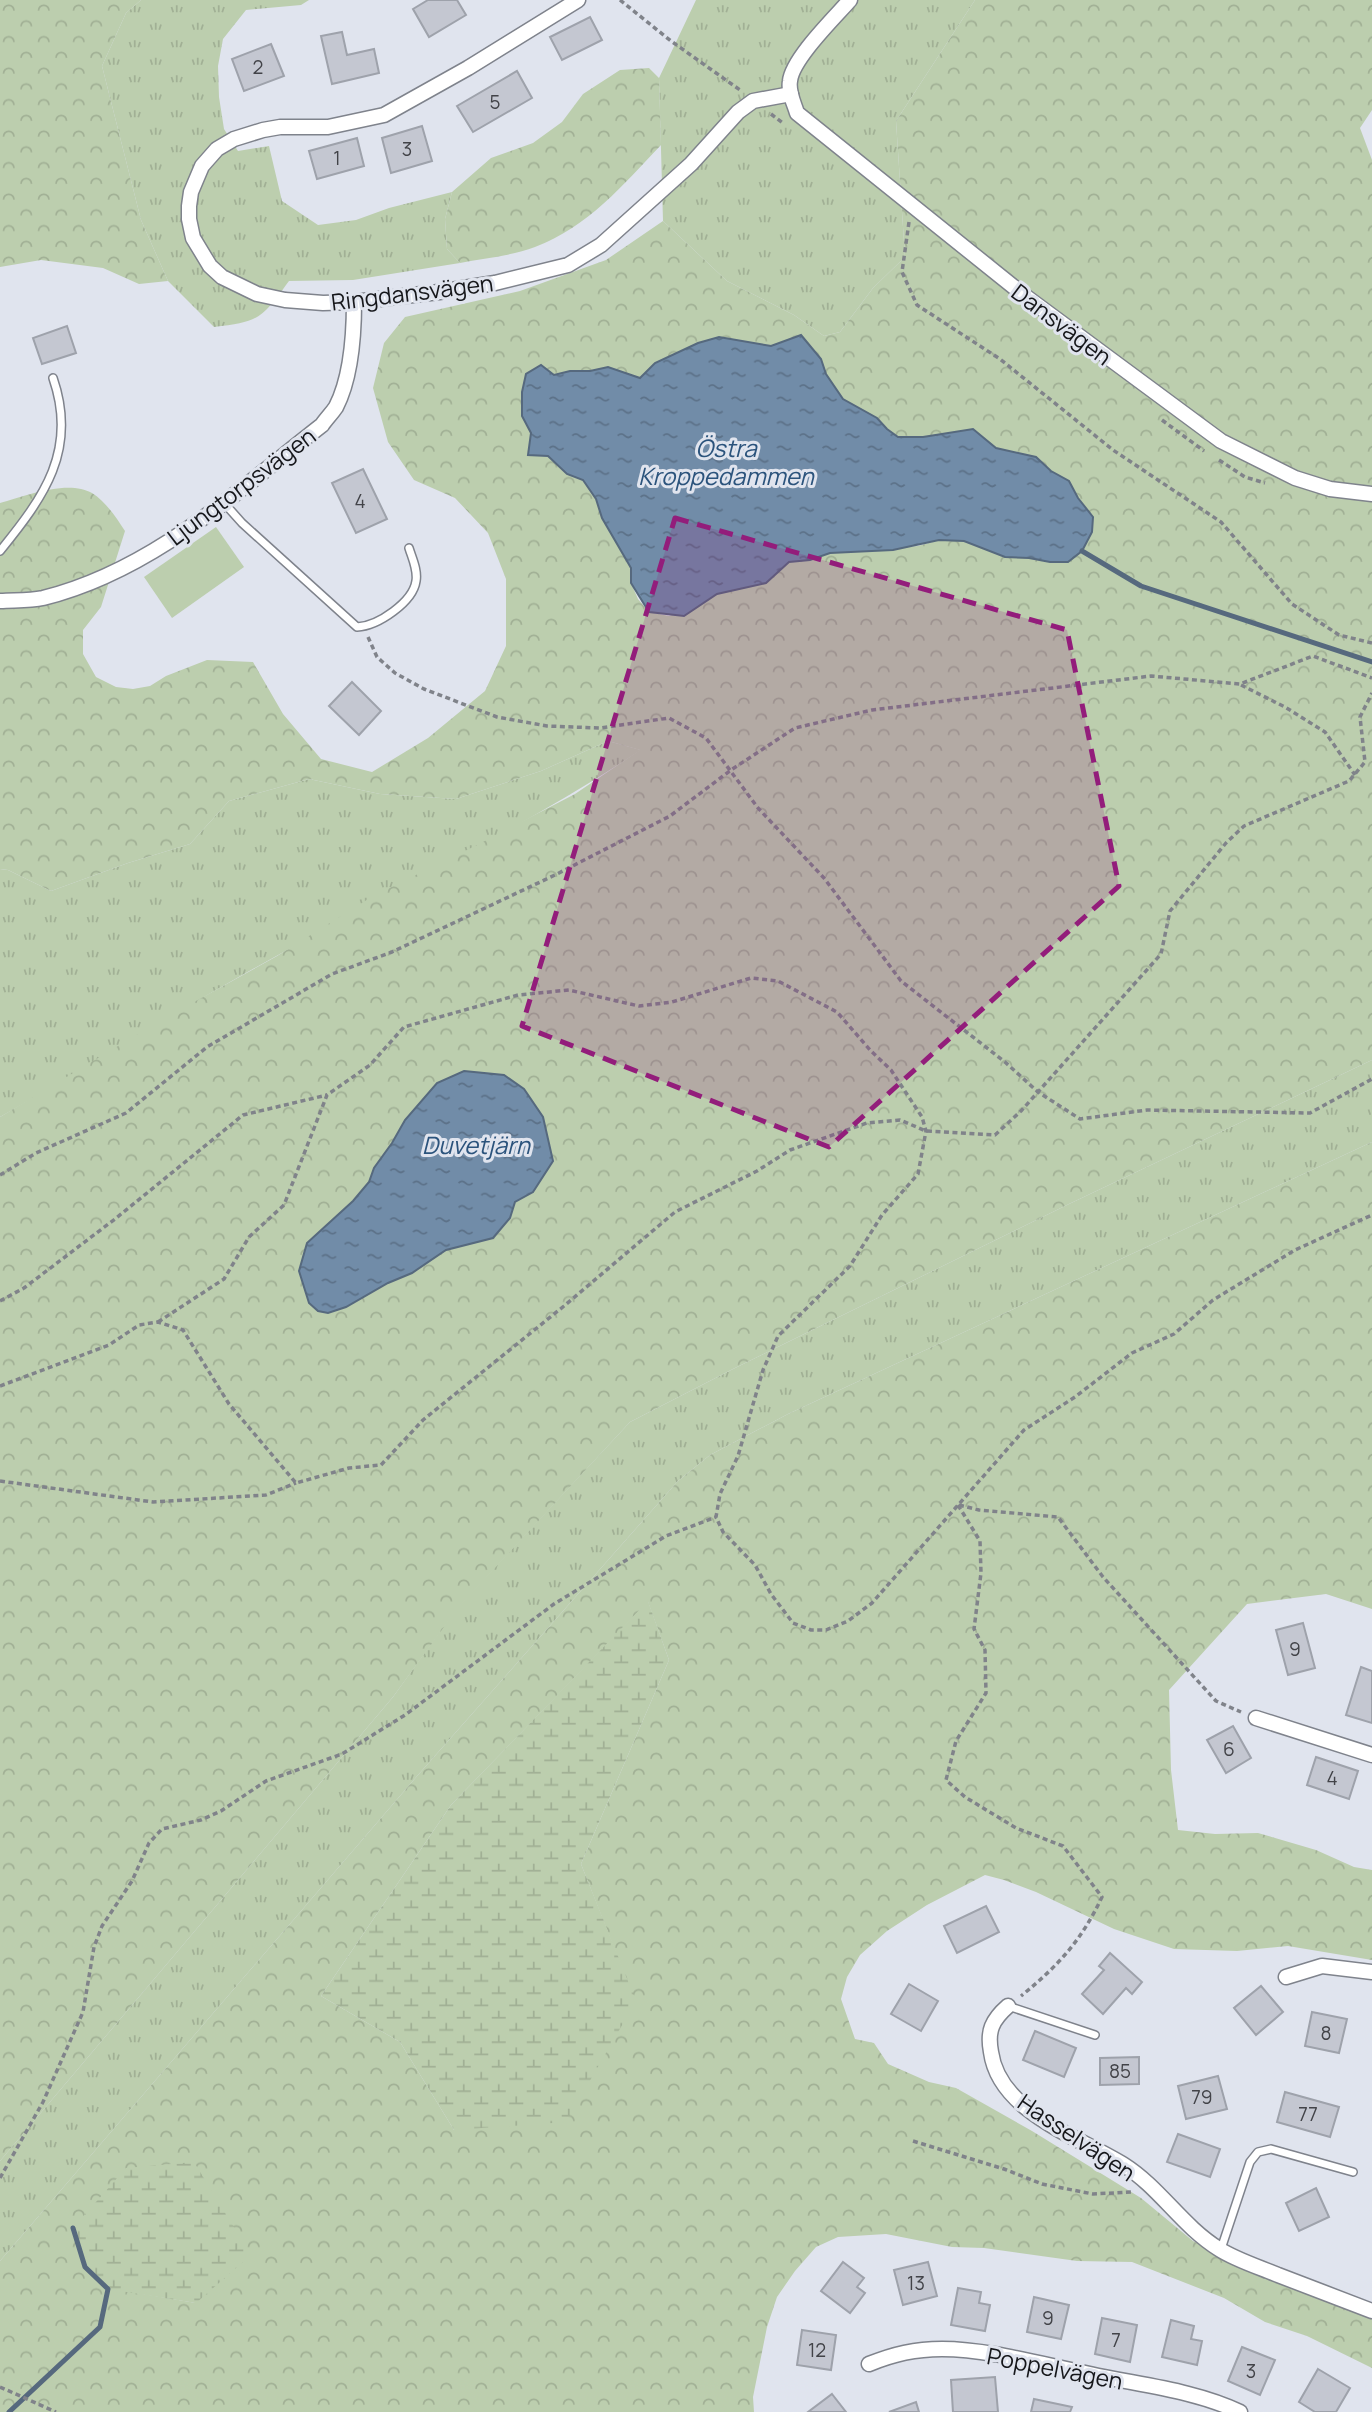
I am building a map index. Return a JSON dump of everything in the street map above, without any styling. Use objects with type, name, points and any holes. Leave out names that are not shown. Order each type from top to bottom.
[{"type":"street","name":"Ringdansvägen","points":[[578,0],[434,88],[384,115],[328,127],[280,127],[263,130],[234,139],[217,149],[202,166],[191,192],[189,219],[199,249],[222,278],[257,294],[285,300],[323,303],[354,302],[450,290],[568,265],[601,245],[691,164],[738,112],[753,101]]},
{"type":"street","points":[[753,101],[790,94],[790,75],[800,58],[850,0]]},
{"type":"street","name":"Dansvägen","points":[[790,94],[797,113],[811,126],[1025,296],[1221,441],[1295,478],[1330,489],[1372,494]]},
{"type":"street","name":"Ljungtorpsvägen","points":[[0,601],[40,599],[87,584],[176,538],[225,504],[322,425],[336,408],[352,346],[354,302]]},
{"type":"street","points":[[1256,1718],[1372,1755]]},
{"type":"street","points":[[1286,1977],[1322,1966],[1372,1972]]},
{"type":"street","name":"Hasselvägen","points":[[1008,2006],[996,2017],[990,2028],[991,2056],[1000,2081],[1042,2120],[1126,2166],[1159,2194],[1186,2225],[1220,2250],[1372,2311]]},
{"type":"street","name":"Poppelvägen","points":[[869,2364],[892,2354],[945,2349],[1005,2357],[1177,2393],[1221,2403],[1240,2412]]},
{"type":"lane","points":[[0,551],[30,513],[48,483],[57,460],[62,438],[63,414],[53,378]]},
{"type":"lane","points":[[225,504],[242,523],[358,627],[374,624],[386,617],[410,595],[416,582],[416,569],[409,548]]},
{"type":"lane","points":[[1008,2006],[1095,2035]]},
{"type":"lane","points":[[1220,2250],[1250,2162],[1258,2152],[1271,2149],[1353,2172]]},
{"type":"path","points":[[620,0],[753,101]]},
{"type":"path","points":[[909,220],[902,272],[917,305],[1000,359],[1113,450],[1221,522],[1293,604],[1339,635],[1372,643]]},
{"type":"path","points":[[363,627],[377,657],[395,673],[424,689],[498,717],[547,726],[600,728],[669,718],[706,738],[758,808],[824,878],[901,981],[1005,1062],[1038,1092],[1080,1119],[1147,1110],[1310,1113],[1372,1079]]},
{"type":"path","points":[[1240,684],[1313,656],[1372,678]]},
{"type":"path","points":[[0,1175],[36,1153],[126,1113],[206,1047],[332,974],[391,952],[555,875],[670,816],[730,770],[795,728],[872,710],[1151,676],[1240,684],[1285,707],[1325,732],[1355,775]]},
{"type":"path","points":[[0,1481],[153,1502],[265,1495],[349,1468],[381,1465],[423,1420],[675,1212],[757,1171],[790,1150],[867,1123],[900,1120],[926,1131],[995,1135],[1021,1111],[1161,954],[1170,911],[1226,843],[1244,827],[1349,781],[1355,775],[1365,762],[1360,717],[1372,693]]},
{"type":"path","points":[[0,1301],[24,1288],[116,1219],[243,1115],[327,1095],[370,1065],[404,1027],[518,995],[569,990],[639,1006],[672,1002],[751,978],[778,981],[838,1012],[891,1070],[922,1117],[926,1131],[918,1174],[882,1215],[850,1266],[778,1336],[762,1370],[738,1456],[720,1494],[716,1517],[723,1532],[755,1564],[771,1594],[793,1623],[811,1630],[826,1630],[848,1620],[872,1602],[1024,1430],[1075,1397],[1132,1353],[1174,1334],[1213,1300],[1294,1250],[1372,1215]]},
{"type":"path","points":[[0,1386],[109,1345],[139,1325],[158,1322],[224,1279],[248,1237],[284,1205],[327,1095]]},
{"type":"path","points":[[158,1322],[183,1330],[229,1404],[296,1483]]},
{"type":"path","points":[[958,1505],[979,1510],[1058,1517],[1103,1577],[1216,1701],[1256,1718]]},
{"type":"path","points":[[958,1505],[980,1541],[981,1573],[974,1629],[985,1650],[986,1693],[957,1741],[946,1780],[965,1797],[1016,1828],[1063,1846],[1102,1897],[1086,1930],[1051,1972],[1008,2006]]},
{"type":"path","points":[[0,2178],[43,2102],[83,2012],[94,1947],[102,1926],[132,1881],[149,1843],[162,1829],[221,1811],[266,1781],[342,1754],[405,1715],[554,1604],[666,1536],[716,1517]]},
{"type":"path","points":[[913,2141],[1004,2169],[1042,2184],[1093,2194],[1159,2194]]},
{"type":"path","points":[[0,2387],[56,2412]]},
{"type":"highlighted area","points":[[675,518],[1067,630],[1119,886],[829,1147],[522,1026]]},
{"type":"green space","points":[[0,0],[141,0],[126,13],[102,66],[141,220],[168,281],[139,284],[103,268],[41,260],[0,267]]},
{"type":"green space","points":[[141,0],[309,0],[301,5],[246,10],[223,39],[218,66],[224,129],[238,151],[269,146],[282,201],[318,225],[356,220],[389,208],[452,192],[445,219],[447,249],[460,263],[353,280],[289,281],[259,316],[241,323],[214,327],[168,281],[141,220],[102,66],[126,13]]},
{"type":"green space","points":[[696,0],[975,0],[896,121],[905,257],[873,288],[840,332],[824,336],[794,315],[727,281],[663,221],[659,78]]},
{"type":"green space","points":[[975,0],[1372,0],[1372,110],[1360,128],[1372,160],[1372,1060],[1069,1204],[630,1422],[457,1609],[393,1697],[0,2161],[0,1117],[158,1022],[277,956],[373,896],[575,794],[640,750],[608,741],[541,771],[456,799],[380,794],[309,779],[229,801],[190,844],[51,891],[8,870],[0,869],[0,503],[46,490],[82,489],[102,501],[125,531],[101,607],[83,630],[83,654],[96,677],[116,687],[133,689],[150,686],[166,676],[207,660],[253,662],[283,714],[321,759],[372,772],[428,738],[485,691],[506,646],[506,579],[488,533],[455,498],[414,480],[388,442],[373,388],[384,343],[405,317],[520,291],[606,260],[663,221],[727,281],[794,315],[824,336],[840,332],[873,288],[905,257],[896,121]],"holes":[[[801,335],[821,359],[826,374],[843,399],[877,418],[898,437],[923,437],[973,429],[996,448],[1036,457],[1051,471],[1069,481],[1093,517],[1082,551],[1068,562],[1050,562],[1005,557],[964,541],[939,540],[918,546],[830,553],[810,560],[789,562],[766,583],[717,594],[669,616],[649,612],[638,599],[631,583],[631,568],[602,519],[596,499],[583,480],[567,474],[548,456],[528,455],[531,433],[553,376],[570,371],[608,367],[640,378],[655,363],[718,337],[771,346]],[[543,1117],[546,1138],[533,1192],[515,1202],[510,1218],[493,1238],[446,1250],[412,1273],[388,1283],[307,1243],[353,1201],[369,1182],[374,1168],[405,1120]]]},
{"type":"green space","points":[[649,68],[659,78],[661,145],[633,175],[604,204],[554,239],[517,253],[460,263],[447,249],[445,219],[452,192],[491,158],[533,143],[562,122],[583,94],[620,70]]},
{"type":"green space","points":[[216,527],[244,567],[172,618],[144,577]]},
{"type":"green space","points":[[608,741],[641,750],[553,805],[245,974],[0,1117],[0,869],[8,870],[51,891],[190,844],[229,801],[309,779],[380,794],[456,799],[541,771]]},
{"type":"green space","points":[[1372,1060],[1372,1142],[788,1414],[710,1455],[678,1481],[418,1775],[0,2261],[0,2161],[393,1697],[456,1609],[630,1422],[1069,1204]]},
{"type":"green space","points":[[1372,1142],[1372,1609],[1326,1594],[1247,1604],[1169,1690],[1171,1770],[1178,1830],[1215,1834],[1258,1833],[1316,1850],[1354,1867],[1372,1870],[1372,1960],[1288,1946],[1237,1951],[1174,1949],[1114,1929],[1036,1892],[985,1875],[927,1905],[887,1931],[860,1955],[847,1977],[841,1999],[855,2039],[874,2043],[888,2064],[929,2082],[956,2088],[1032,2131],[1141,2198],[1193,2241],[1276,2280],[1372,2319],[1372,2368],[1307,2336],[1265,2322],[1224,2298],[1132,2262],[1077,2261],[984,2248],[952,2247],[886,2234],[838,2237],[816,2247],[795,2271],[777,2297],[767,2327],[753,2397],[754,2412],[0,2412],[0,2261],[418,1775],[678,1481],[710,1455],[788,1414]],"holes":[[[648,1602],[669,1660],[581,1864],[635,2001],[454,2130],[400,2042],[321,1996],[451,1805]],[[85,2267],[196,2303],[108,2288]]]},
{"type":"green space","points":[[648,1601],[669,1660],[581,1864],[636,2001],[566,2122],[454,2130],[400,2042],[321,1996],[451,1805]]},
{"type":"green space","points":[[194,2162],[251,2255],[196,2303],[108,2289],[85,2267],[73,2228],[126,2168]]},
{"type":"water","name":"Östra Kroppedammen","points":[[801,335],[821,359],[826,374],[843,399],[877,418],[898,437],[923,437],[973,429],[996,448],[1036,457],[1051,471],[1069,481],[1093,517],[1092,532],[1082,551],[1068,562],[1050,562],[1005,557],[964,541],[939,540],[893,550],[830,553],[810,560],[789,562],[766,583],[717,594],[684,616],[649,612],[631,583],[631,568],[602,518],[596,499],[583,480],[567,474],[548,456],[528,455],[531,433],[522,416],[522,392],[526,374],[541,365],[554,375],[608,367],[640,378],[655,363],[698,343],[719,337],[771,346]]},
{"type":"water","name":"Duvetjärn","points":[[464,1071],[504,1075],[524,1089],[543,1117],[553,1161],[533,1192],[515,1202],[510,1218],[493,1238],[446,1250],[412,1273],[388,1283],[346,1307],[328,1313],[318,1311],[309,1303],[299,1271],[307,1243],[353,1201],[369,1182],[374,1168],[405,1120],[437,1083]]},
{"type":"building","points":[[428,0],[457,0],[466,15],[429,37],[413,9]]},
{"type":"building","points":[[590,17],[602,40],[562,60],[550,37]]},
{"type":"building","points":[[342,32],[347,55],[374,49],[379,73],[332,84],[321,36]]},
{"type":"building","points":[[271,44],[284,76],[244,91],[232,59]]},
{"type":"building","points":[[517,71],[532,98],[473,132],[457,106]]},
{"type":"building","points":[[422,126],[432,161],[391,173],[382,138]]},
{"type":"building","points":[[357,138],[364,166],[317,179],[309,151]]},
{"type":"building","points":[[67,326],[76,353],[42,364],[33,338]]},
{"type":"building","points":[[363,469],[387,519],[356,533],[332,483]]},
{"type":"building","points":[[352,682],[381,711],[359,735],[329,706]]},
{"type":"building","points":[[1303,1623],[1315,1668],[1288,1675],[1276,1630]]},
{"type":"building","points":[[1361,1667],[1372,1671],[1372,1723],[1346,1715]]},
{"type":"building","points":[[1233,1726],[1251,1758],[1226,1773],[1207,1740]]},
{"type":"building","points":[[1316,1757],[1358,1771],[1349,1799],[1307,1785]]},
{"type":"building","points":[[986,1906],[999,1932],[957,1953],[944,1926]]},
{"type":"building","points":[[1110,1953],[1142,1982],[1132,1994],[1126,1988],[1103,2014],[1082,1994],[1104,1970],[1099,1966]]},
{"type":"building","points":[[909,1984],[938,2001],[921,2031],[891,2014]]},
{"type":"building","points":[[1261,1986],[1283,2012],[1256,2035],[1234,2008]]},
{"type":"building","points":[[1312,2012],[1347,2019],[1339,2053],[1305,2046]]},
{"type":"building","points":[[1035,2031],[1076,2048],[1064,2077],[1023,2060]]},
{"type":"building","points":[[1139,2057],[1139,2084],[1100,2085],[1100,2058]]},
{"type":"building","points":[[1218,2076],[1227,2109],[1186,2119],[1178,2086]]},
{"type":"building","points":[[1285,2092],[1339,2107],[1330,2137],[1277,2122]]},
{"type":"building","points":[[1178,2134],[1220,2149],[1210,2177],[1167,2162]]},
{"type":"building","points":[[1316,2188],[1329,2217],[1299,2231],[1286,2203]]},
{"type":"building","points":[[843,2262],[864,2278],[857,2287],[865,2293],[850,2313],[821,2291]]},
{"type":"building","points":[[928,2262],[937,2296],[903,2305],[894,2270]]},
{"type":"building","points":[[958,2288],[981,2292],[979,2303],[990,2305],[985,2331],[951,2325]]},
{"type":"building","points":[[1034,2297],[1069,2305],[1061,2339],[1027,2332]]},
{"type":"building","points":[[1102,2318],[1137,2325],[1130,2362],[1095,2354]]},
{"type":"building","points":[[1171,2320],[1194,2326],[1191,2339],[1202,2341],[1197,2365],[1162,2357]]},
{"type":"building","points":[[802,2330],[836,2335],[831,2370],[797,2365]]},
{"type":"building","points":[[1242,2347],[1275,2360],[1260,2395],[1228,2381]]},
{"type":"building","points":[[1318,2369],[1350,2388],[1336,2412],[1315,2412],[1299,2402]]},
{"type":"building","points":[[995,2377],[998,2412],[953,2412],[951,2380]]},
{"type":"building","points":[[832,2394],[846,2412],[808,2412]]},
{"type":"building","points":[[1034,2399],[1072,2407],[1070,2412],[1031,2412]]},
{"type":"building","points":[[916,2402],[919,2412],[889,2412]]},
{"type":"waterway","points":[[1082,551],[1141,586],[1372,662]]},
{"type":"waterway","points":[[9,2412],[100,2327],[108,2289],[85,2267],[73,2228]]}]
